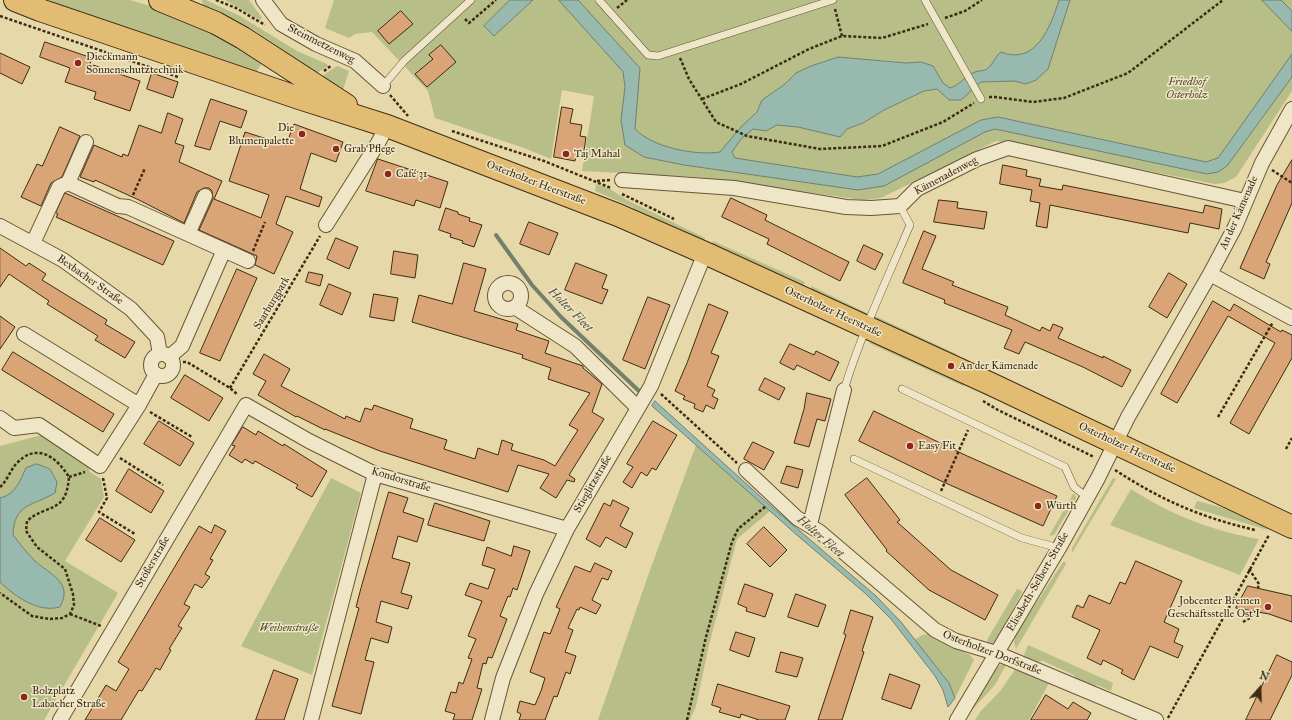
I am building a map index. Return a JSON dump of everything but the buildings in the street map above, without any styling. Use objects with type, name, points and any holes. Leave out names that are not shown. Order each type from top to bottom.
[{"type":"main road","points":[[15,0],[40,10],[253,82],[305,91]]},
{"type":"main road","points":[[160,0],[190,5],[271,55],[305,91]]},
{"type":"main road","points":[[253,82],[267,67],[271,55]]},
{"type":"main road","name":"Osterholzer Heerstraße","points":[[305,91],[365,118],[603,209],[705,253],[1116,442],[1292,527]]},
{"type":"street","name":"Steinmetzenweg","points":[[263,0],[282,24],[316,44],[355,61],[383,86]]},
{"type":"street","name":"An der Kämenade","points":[[1116,442],[1128,417],[1210,274],[1235,226],[1262,163],[1292,109]]},
{"type":"street","points":[[326,225],[378,143],[387,126]]},
{"type":"street","points":[[33,243],[59,187],[68,183],[86,142]]},
{"type":"street","name":"Kämenadenweg","points":[[900,206],[916,189],[977,159],[1008,148],[1245,201]]},
{"type":"street","points":[[68,183],[118,206],[128,207],[248,261]]},
{"type":"street","points":[[617,187],[734,188],[846,206],[871,208],[900,206]]},
{"type":"street","points":[[188,234],[205,196]]},
{"type":"street","name":"Bexbacher Straße","points":[[0,226],[63,260],[131,309],[157,337],[167,358]]},
{"type":"street","points":[[0,418],[14,428],[39,425],[100,466],[139,405],[156,374],[152,369],[151,363],[154,358],[167,358],[182,346],[224,250]]},
{"type":"street","name":"Stieglitzstraße","points":[[492,720],[503,678],[536,594],[567,529],[651,386],[705,253]]},
{"type":"street","points":[[1210,274],[1292,318]]},
{"type":"street","points":[[516,308],[575,346],[638,408]]},
{"type":"street","points":[[24,334],[139,405]]},
{"type":"street","points":[[810,524],[844,390]]},
{"type":"street","name":"Kondorstraße","points":[[246,405],[309,441],[375,474],[567,529]]},
{"type":"street","name":"Stößerstraße","points":[[60,720],[246,405]]},
{"type":"street","name":"Elisabeth-Selbert-Straße","points":[[957,720],[1059,548],[1116,442]]},
{"type":"street","name":"Osterholzer Dorfstraße","points":[[746,470],[797,518],[810,524],[935,630],[956,641],[996,653],[1156,720]]},
{"type":"street","points":[[311,720],[375,474]]},
{"type":"lane","points":[[383,86],[404,61],[471,0]]},
{"type":"lane","points":[[599,0],[648,54],[658,56],[833,0]]},
{"type":"lane","points":[[925,0],[981,99]]},
{"type":"lane","points":[[844,390],[851,366],[910,225],[900,206]]},
{"type":"lane","points":[[902,389],[1065,467],[1074,487],[1087,497]]},
{"type":"lane","points":[[854,459],[1022,538],[1059,548]]},
{"type":"path","points":[[833,0],[842,36]]},
{"type":"path","points":[[702,99],[741,84],[809,50],[842,36],[882,38],[965,11],[982,0]]},
{"type":"path","points":[[677,50],[689,78],[716,122],[734,131],[748,136],[820,149],[882,146],[943,122],[981,99],[995,97],[1032,102],[1064,98],[1128,72],[1223,0]]},
{"type":"path","points":[[0,16],[179,77]]},
{"type":"path","points":[[383,86],[410,118]]},
{"type":"path","points":[[448,130],[544,161],[617,187],[679,221]]},
{"type":"path","points":[[1262,163],[1292,183]]},
{"type":"path","points":[[128,207],[145,168]]},
{"type":"path","points":[[248,261],[265,222]]},
{"type":"path","name":"Saarburgpark","points":[[230,388],[326,225]]},
{"type":"path","points":[[1218,417],[1279,311]]},
{"type":"path","points":[[167,358],[187,362],[230,388],[246,405]]},
{"type":"path","points":[[651,386],[746,470]]},
{"type":"path","points":[[139,405],[192,437]]},
{"type":"path","points":[[938,498],[972,422]]},
{"type":"path","points":[[1286,449],[1292,438]]},
{"type":"path","points":[[110,452],[163,485]]},
{"type":"path","points":[[0,487],[16,465],[27,454],[38,453],[50,457],[61,465],[68,477],[65,495],[57,506],[35,514],[27,521],[26,532],[37,547],[65,569],[73,594],[74,605],[70,614],[62,618],[49,619],[32,616],[0,593]]},
{"type":"path","points":[[1105,463],[1140,486],[1196,514],[1223,523],[1256,530]]},
{"type":"path","points":[[100,466],[107,498],[99,512],[135,534]]},
{"type":"path","points":[[687,720],[706,637],[732,542],[738,530],[761,509]]},
{"type":"path","points":[[1167,720],[1249,569],[1270,534],[1263,532]]},
{"type":"path","points":[[1249,569],[1259,584],[1258,588]]},
{"type":"path","points":[[1243,622],[1252,616],[1254,611]]},
{"type":"path","points":[[70,614],[95,622],[112,632]]},
{"type":"green space","points":[[51,0],[130,0],[181,15],[222,33],[262,63],[257,71],[249,72],[49,4]]},
{"type":"green space","points":[[202,0],[206,0],[240,16],[297,51],[327,64],[328,66],[317,73],[254,30],[203,5]]},
{"type":"green space","points":[[225,0],[249,0],[262,18],[260,20]]},
{"type":"green space","name":"Friedhof Osterholz","points":[[334,0],[1292,0],[1292,91],[1236,177],[1224,183],[1215,184],[996,141],[881,198],[863,200],[697,177],[582,171],[594,96],[562,90],[551,159],[524,148],[435,118],[428,91],[372,32],[355,34],[349,38],[325,28]],"holes":[[[878,60],[906,63],[921,62],[937,89],[924,91],[884,110],[863,123],[847,129],[777,125],[766,131],[749,121],[757,112],[762,100],[785,84],[796,73]]]},
{"type":"green space","points":[[337,66],[349,71],[343,90],[322,76]]},
{"type":"green space","points":[[596,184],[610,189],[627,200],[705,238],[703,242],[648,219],[632,207],[595,191]]},
{"type":"green space","points":[[713,241],[805,282],[803,287],[711,246]]},
{"type":"green space","points":[[811,286],[867,313],[865,316],[813,292]]},
{"type":"green space","points":[[873,315],[956,354],[954,358],[872,319]]},
{"type":"green space","points":[[876,342],[964,384],[963,386],[869,343]]},
{"type":"green space","points":[[42,435],[88,467],[90,472],[101,479],[104,497],[65,561],[118,593],[44,720],[0,720],[0,446]]},
{"type":"green space","points":[[696,445],[770,511],[737,539],[709,645],[696,706],[690,720],[598,720],[649,573]]},
{"type":"green space","name":"Weihenstraße","points":[[331,478],[361,493],[312,675],[241,646]]},
{"type":"green space","points":[[1113,478],[1116,479],[1072,553],[1072,548]]},
{"type":"green space","points":[[1131,489],[1161,507],[1192,521],[1208,527],[1259,539],[1240,575],[1110,525]]},
{"type":"green space","points":[[1073,494],[1075,494],[1076,498],[1054,535],[1049,536]]},
{"type":"green space","points":[[1197,501],[1231,510],[1267,526],[1268,530],[1194,508]]},
{"type":"green space","points":[[1063,562],[1066,564],[1016,649],[1014,642],[1016,634]]},
{"type":"green space","points":[[1017,589],[1021,590],[1022,592],[998,638],[991,645],[987,640]]},
{"type":"green space","points":[[929,634],[970,655],[974,660],[955,698],[949,683],[914,640],[922,635]]},
{"type":"green space","points":[[1028,645],[1113,683],[1111,691],[1097,685],[1090,687],[1077,681],[1074,675],[1043,661],[1036,662],[1026,658],[1024,655]]},
{"type":"green space","points":[[1007,663],[995,685],[971,711],[996,669],[1000,665]]},
{"type":"green space","points":[[1016,668],[1049,683],[1029,720],[975,720],[981,711],[1001,690]]},
{"type":"water","points":[[510,0],[533,0],[494,36],[484,26]]},
{"type":"water","points":[[559,0],[578,0],[640,68],[635,129],[652,141],[674,149],[699,153],[710,153],[720,152],[741,127],[757,112],[762,100],[785,84],[796,73],[811,66],[838,57],[906,63],[921,62],[933,66],[943,83],[950,88],[957,85],[971,74],[987,69],[1001,52],[1013,55],[1024,53],[1033,49],[1046,32],[1059,0],[1070,0],[1048,69],[1036,80],[1026,84],[1014,81],[981,82],[961,100],[949,100],[937,89],[924,91],[884,110],[863,123],[847,129],[840,137],[798,127],[777,125],[766,131],[753,129],[741,139],[732,152],[735,158],[857,177],[878,174],[981,120],[998,117],[1206,162],[1218,158],[1292,54],[1292,77],[1227,166],[1218,172],[1207,174],[995,129],[985,132],[884,186],[858,190],[684,165],[644,157],[625,145],[621,120],[625,87],[623,72]]},
{"type":"water","points":[[1262,0],[1281,0],[1292,11],[1292,31]]},
{"type":"water","points":[[655,401],[773,508],[876,596],[901,622],[949,683],[955,698],[948,707],[943,690],[935,676],[891,619],[866,594],[798,536],[652,406]]},
{"type":"water","points":[[37,464],[50,469],[57,482],[55,493],[21,511],[14,525],[13,535],[26,552],[53,575],[62,585],[64,598],[60,607],[44,608],[36,606],[20,598],[0,582],[0,498],[10,494],[13,491],[26,468]]},
{"type":"waterway","name":"Holter Fleet","points":[[496,235],[532,285],[561,317],[639,391]]},
{"type":"place","name":"Dieckmann Sonnenschutztechnik","points":[[78,63]]},
{"type":"place","name":"Die Blumenpalette","points":[[302,134]]},
{"type":"place","name":"Grab Pflege","points":[[336,149]]},
{"type":"place","name":"Taj Mahal","points":[[566,154]]},
{"type":"place","name":"Café 31","points":[[388,174]]},
{"type":"place","name":"An der Kämenade","points":[[951,366]]},
{"type":"place","name":"Easy Fit","points":[[910,446]]},
{"type":"place","name":"Würth","points":[[1038,506]]},
{"type":"place","name":"Jobcenter Bremen Geschäftsstelle Ost I","points":[[1268,607]]},
{"type":"place","name":"Bolzplatz Labacher Straße","points":[[24,697]]}]
